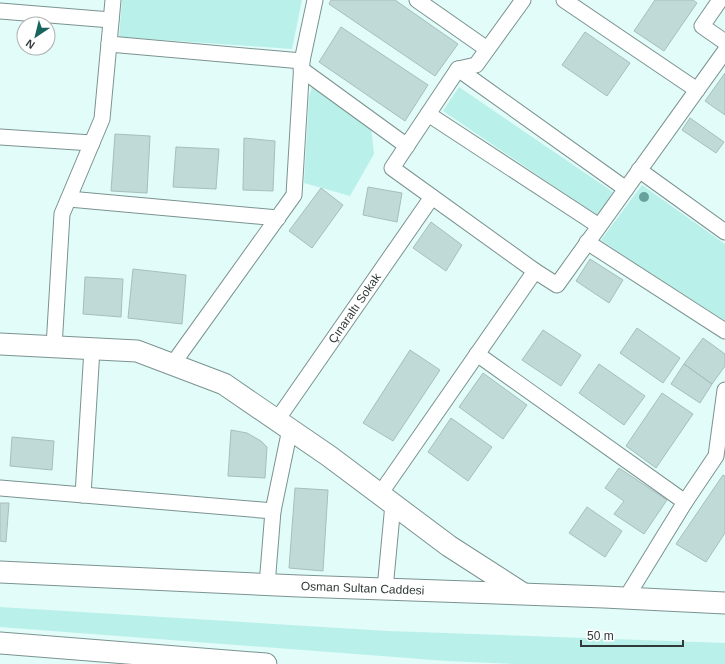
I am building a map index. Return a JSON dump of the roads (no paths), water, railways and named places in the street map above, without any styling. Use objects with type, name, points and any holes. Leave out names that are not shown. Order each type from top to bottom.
[{"type":"street","points":[[54,347],[62,214],[102,119],[113,0]]},
{"type":"street","points":[[172,364],[294,195],[302,65],[315,0]]},
{"type":"street","points":[[523,0],[476,65],[458,69],[392,168],[534,271],[557,285],[725,51]]},
{"type":"street","points":[[720,0],[702,26],[725,42]]},
{"type":"street","points":[[420,1],[487,49]]},
{"type":"street","points":[[567,1],[697,90]]},
{"type":"street","points":[[0,11],[111,20]]},
{"type":"street","points":[[108,44],[302,65],[407,146]]},
{"type":"street","points":[[458,69],[626,189]]},
{"type":"street","points":[[428,114],[599,226]]},
{"type":"street","points":[[0,137],[92,143]]},
{"type":"street","points":[[639,170],[725,232]]},
{"type":"street","name":"Çınaraltı Sokak","points":[[283,425],[432,197]]},
{"type":"street","points":[[69,199],[278,218]]},
{"type":"street","points":[[588,242],[725,331]]},
{"type":"street","points":[[385,589],[386,499],[477,354],[534,271]]},
{"type":"street","points":[[0,344],[137,351],[224,384],[329,456],[449,546],[522,594]]},
{"type":"street","points":[[83,495],[92,349]]},
{"type":"street","points":[[477,354],[685,502]]},
{"type":"street","points":[[626,598],[685,502],[721,459],[725,390]]},
{"type":"street","points":[[267,585],[273,511],[283,425]]},
{"type":"street","points":[[0,488],[273,511]]},
{"type":"street","name":"Osman Sultan Caddesi","points":[[0,572],[267,585],[725,603]]},
{"type":"street","points":[[0,643],[266,664]]}]
